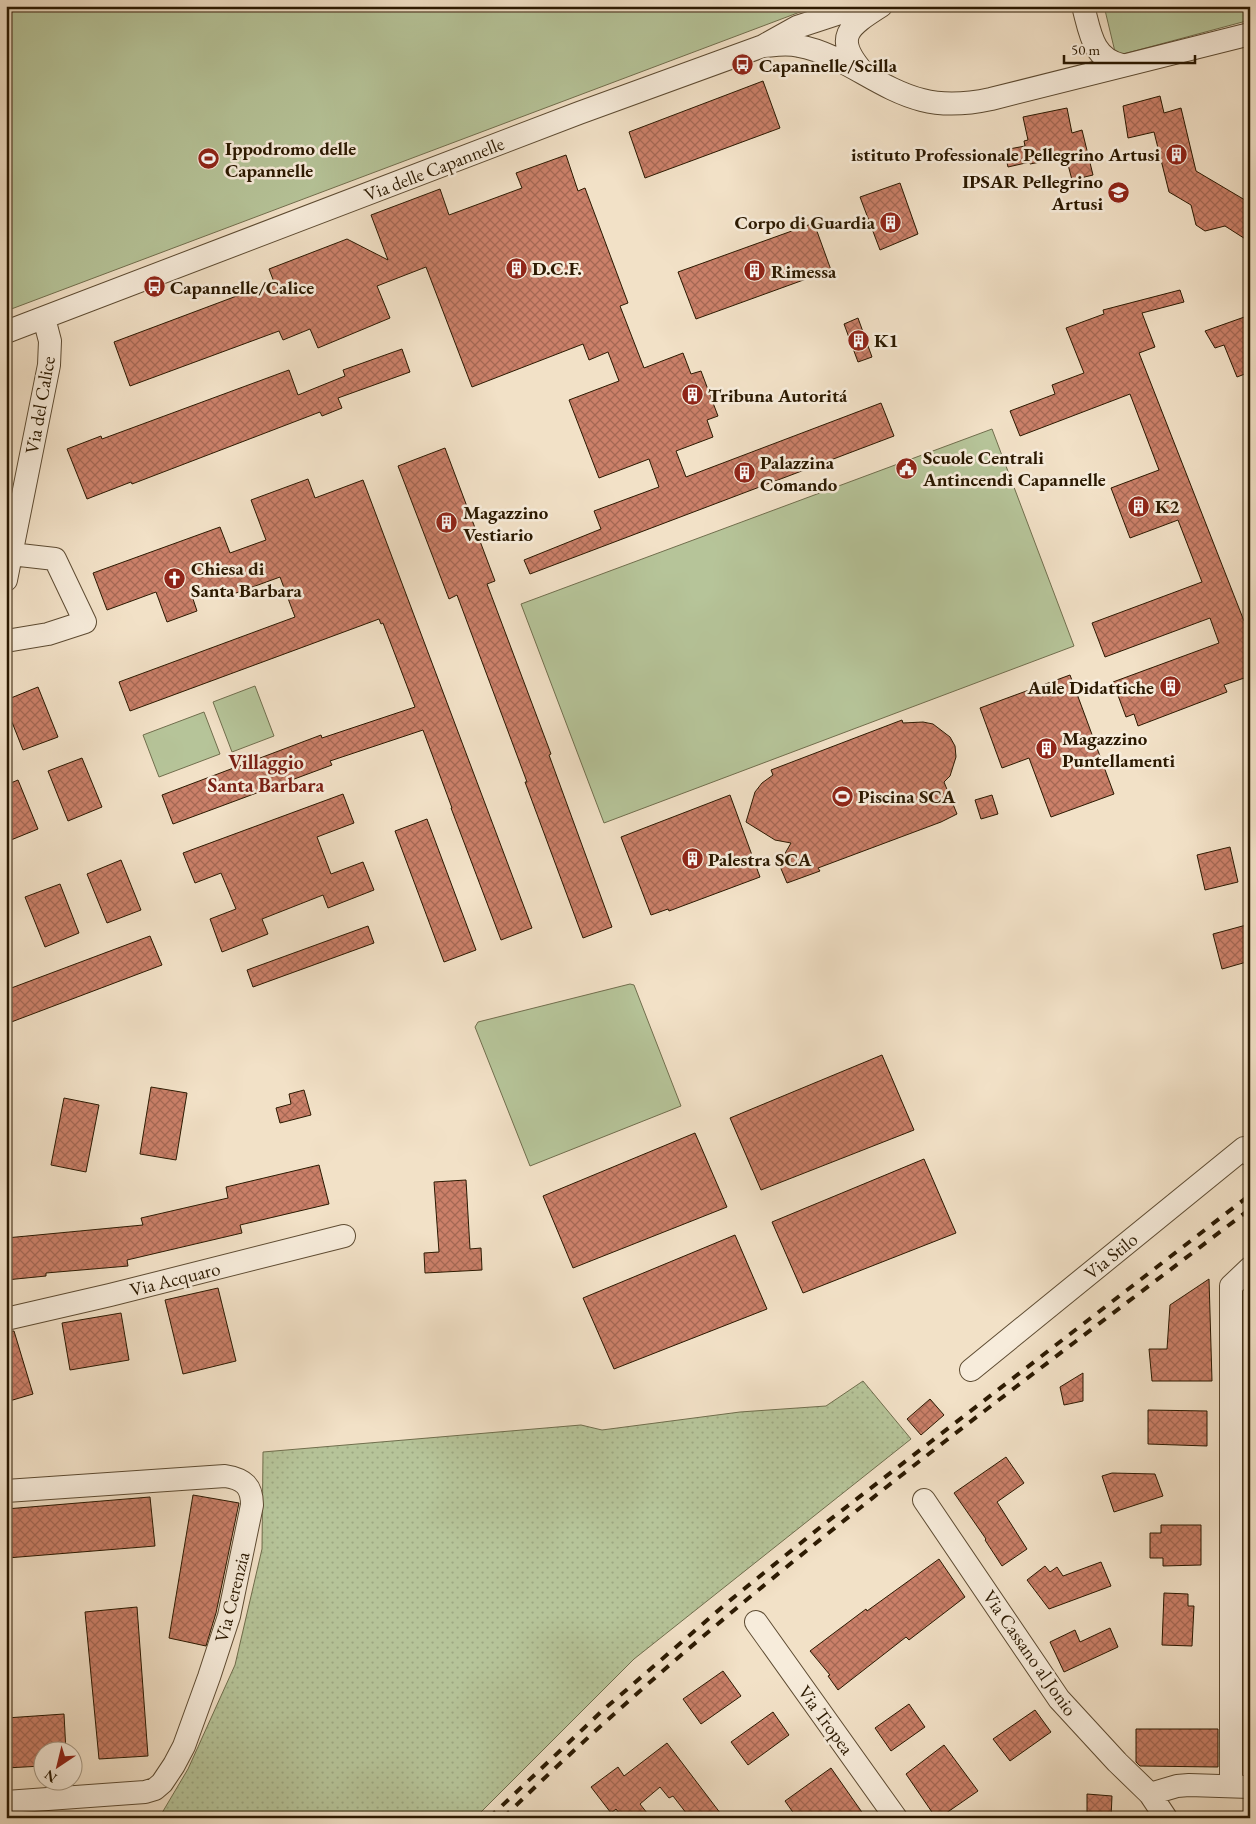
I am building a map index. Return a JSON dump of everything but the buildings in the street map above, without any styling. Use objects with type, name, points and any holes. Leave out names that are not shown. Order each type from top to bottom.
[{"type":"street","name":"Via delle Capannelle","points":[[6,332],[560,120],[763,46],[797,27],[861,6]]},
{"type":"street","points":[[866,75],[850,54],[847,40],[848,34],[852,26],[859,20],[881,6]]},
{"type":"street","points":[[1083,6],[1096,49],[1104,58],[1122,65]]},
{"type":"street","points":[[763,46],[792,45],[808,48],[917,99],[934,103],[958,104],[990,99],[1250,34]]},
{"type":"street","name":"Via del Calice","points":[[6,580],[49,365],[50,341],[44,318]]},
{"type":"street","points":[[6,641],[48,634],[85,622],[55,559],[11,554]]},
{"type":"street","name":"Via Stilo","points":[[970,1370],[1244,1148],[1250,1155]]},
{"type":"street","name":"Via Acquaro","points":[[6,1319],[344,1236]]},
{"type":"street","points":[[1152,1818],[1150,1794],[1178,1786],[1240,1786],[1231,1286],[1250,1268]]},
{"type":"street","name":"Via Cerenzia","points":[[6,1492],[225,1476],[239,1480],[246,1485],[252,1493],[252,1505],[222,1640],[184,1746],[166,1779],[155,1789],[145,1792],[6,1802]]},
{"type":"street","name":"Via Cassano al Jonio","points":[[924,1500],[1059,1699],[1117,1762],[1150,1794],[1166,1818]]},
{"type":"street","name":"Via Tropea","points":[[756,1622],[896,1818]]},
{"type":"green space","name":"Ippodromo delle Capannelle","points":[[6,6],[816,6],[6,311]]},
{"type":"green space","points":[[1104,6],[1250,6],[1250,20],[1116,56]]},
{"type":"green space","points":[[992,429],[1074,646],[604,823],[521,604]]},
{"type":"green space","points":[[255,686],[274,736],[232,752],[213,702]]},
{"type":"green space","points":[[204,712],[220,754],[159,777],[143,735]]},
{"type":"green space","points":[[630,984],[634,985],[681,1106],[530,1166],[475,1027],[478,1022]]},
{"type":"green space","points":[[863,1381],[911,1439],[634,1659],[475,1818],[159,1818],[188,1769],[235,1665],[262,1549],[263,1452],[581,1425],[602,1430],[740,1412],[826,1406]]},
{"type":"railway","points":[[489,1818],[602,1711],[728,1602],[823,1525],[1250,1195]]},
{"type":"railway","points":[[503,1818],[591,1735],[681,1655],[773,1578],[962,1428],[1250,1209]]},
{"type":"place","name":"Capannelle/Scilla","points":[[743,65]]},
{"type":"place","name":"istituto Professionale Pellegrino Artusi","points":[[1176,154]]},
{"type":"place","name":"Ippodromo delle Capannelle","points":[[209,159]]},
{"type":"place","name":"IPSAR Pellegrino Artusi","points":[[1119,192]]},
{"type":"place","name":"Corpo di Guardia","points":[[891,222]]},
{"type":"place","name":"D.C.F.","points":[[516,268]]},
{"type":"place","name":"Rimessa","points":[[755,271]]},
{"type":"place","name":"Capannelle/Calice","points":[[154,287]]},
{"type":"place","name":"K1","points":[[858,340]]},
{"type":"place","name":"Tribuna Autoritá","points":[[692,395]]},
{"type":"place","name":"Scuole Centrali Antincendi Capannelle","points":[[907,468]]},
{"type":"place","name":"Palazzina Comando","points":[[744,473]]},
{"type":"place","name":"K2","points":[[1139,506]]},
{"type":"place","name":"Magazzino Vestiario","points":[[447,523]]},
{"type":"place","name":"Chiesa di Santa Barbara","points":[[175,579]]},
{"type":"place","name":"Aule Didattiche","points":[[1170,687]]},
{"type":"place","name":"Magazzino Puntellamenti","points":[[1046,749]]},
{"type":"place","name":"Piscina SCA","points":[[842,796]]},
{"type":"place","name":"Palestra SCA","points":[[692,859]]},
{"type":"district","name":"Villaggio Santa Barbara","points":[[266,774]]}]
